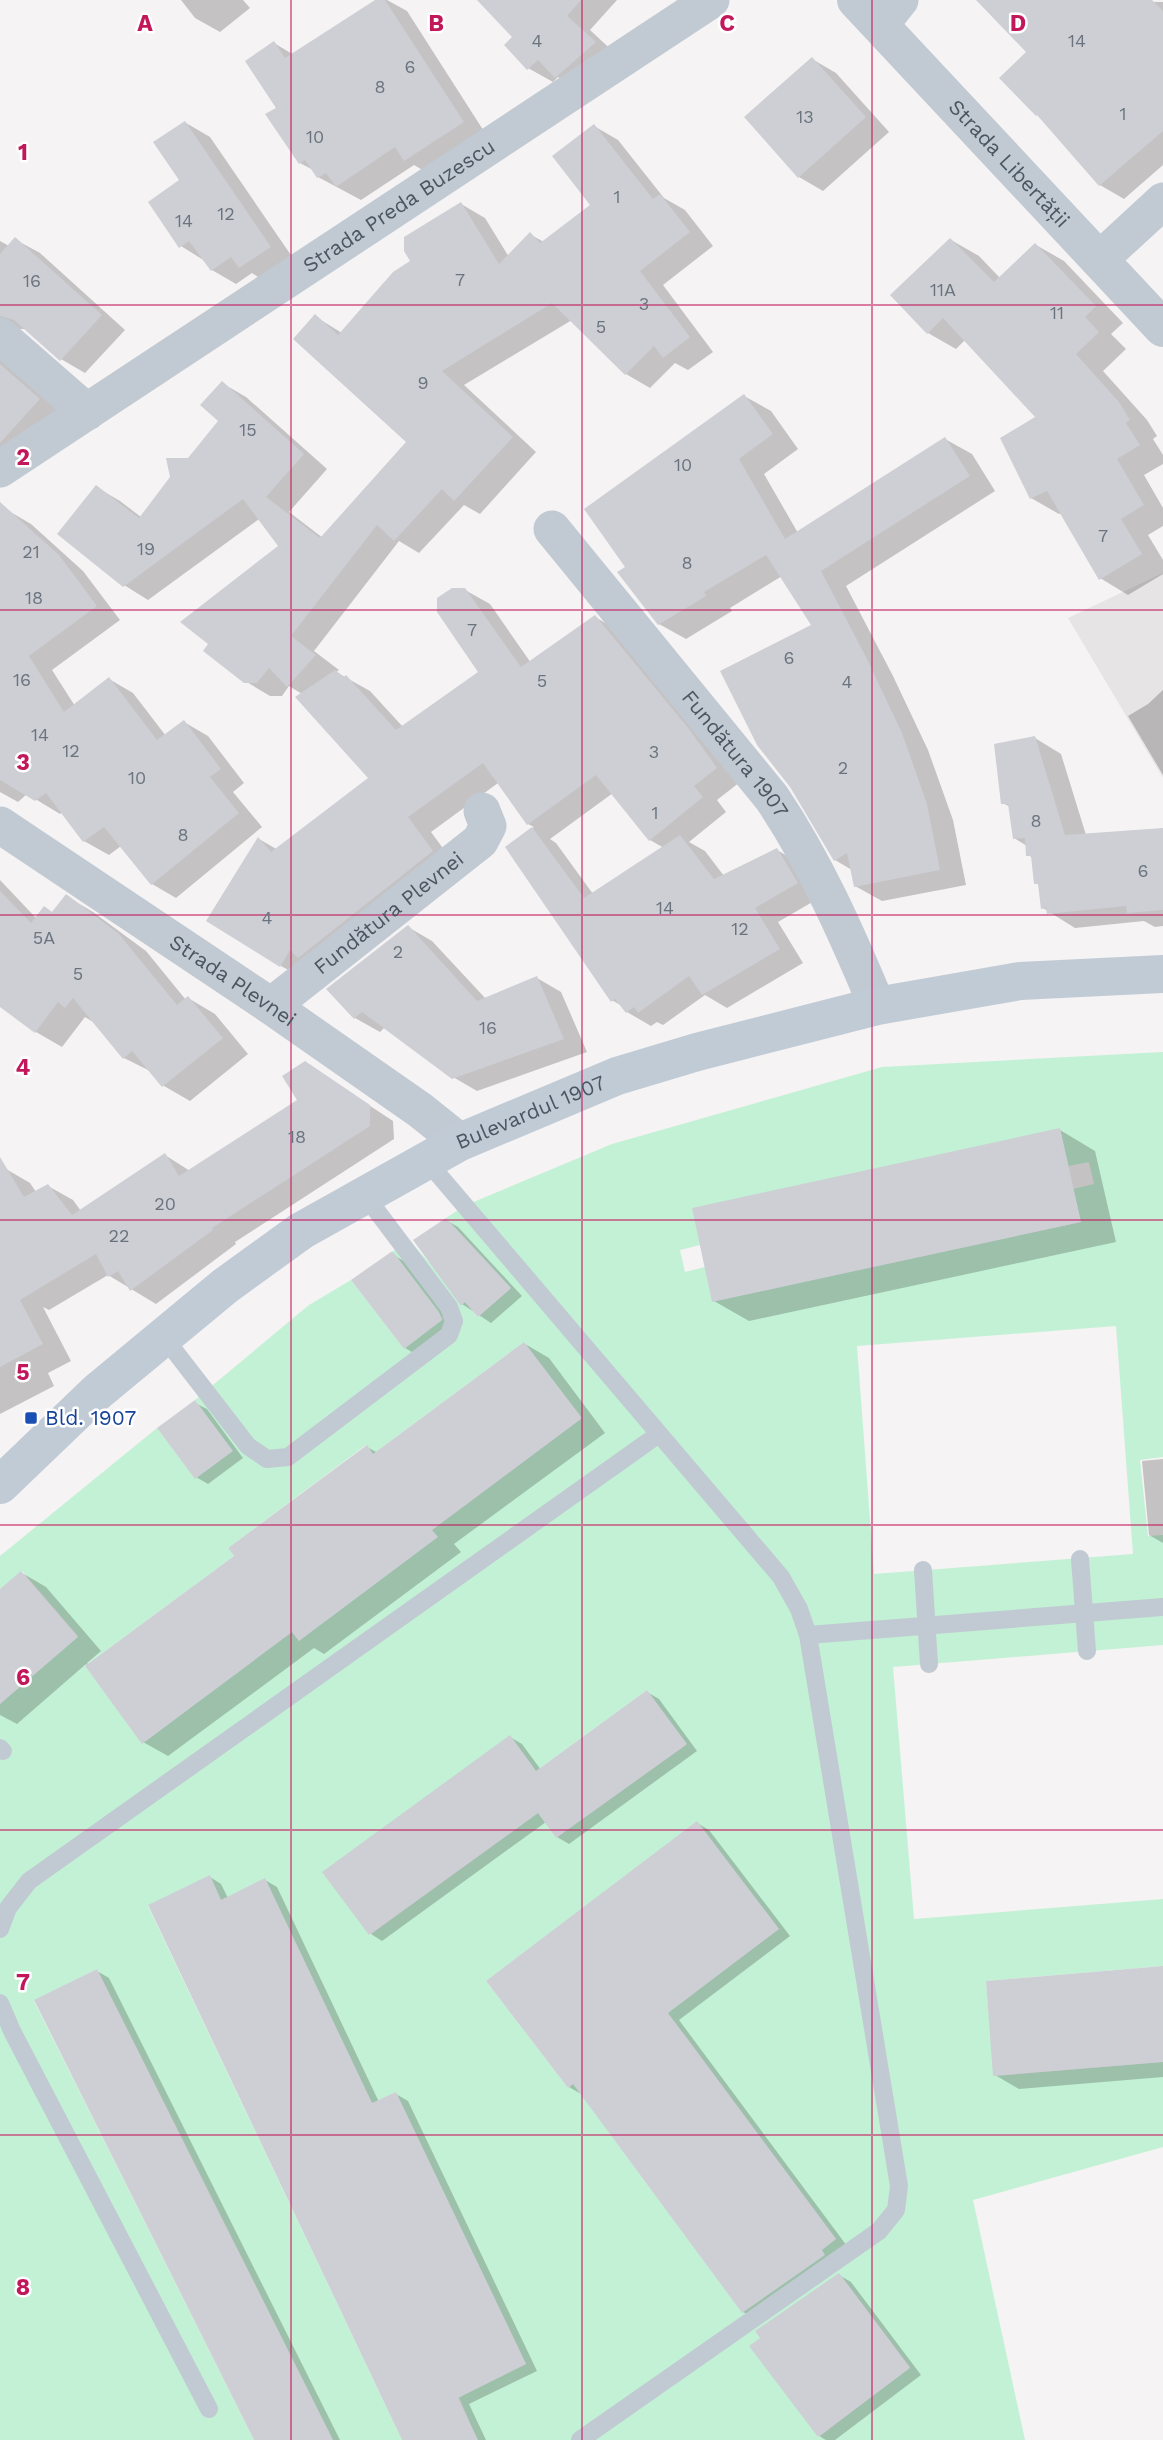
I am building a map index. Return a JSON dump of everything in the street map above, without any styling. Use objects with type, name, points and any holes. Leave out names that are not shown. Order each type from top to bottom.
[{"type":"main road","name":"Bulevardul 1907","points":[[0,1485],[97,1392],[225,1286],[301,1231],[460,1142],[618,1076],[697,1052],[877,1006],[1020,981],[1163,974]]},
{"type":"street","name":"Strada Preda Buzescu","points":[[0,469],[711,0]]},
{"type":"street","name":"Strada Libertății","points":[[879,9],[1163,328]]},
{"type":"street","points":[[1100,260],[1163,201]]},
{"type":"street","points":[[0,336],[87,412]]},
{"type":"street","name":"Fundătura 1907","points":[[552,529],[772,798],[801,844],[877,1006]]},
{"type":"street","name":"Fundătura Plevnei","points":[[271,1006],[480,841],[488,826],[482,811]]},
{"type":"street","name":"Strada Plevnei","points":[[0,825],[271,1006],[401,1096],[460,1142]]},
{"type":"lane","points":[[426,1160],[781,1577],[799,1609],[808,1635],[899,2186],[896,2210],[879,2231],[580,2440]]},
{"type":"lane","points":[[163,1336],[248,1446],[268,1460],[288,1457],[449,1335],[454,1321],[449,1307],[364,1194]]},
{"type":"lane","points":[[0,1929],[8,1908],[29,1881],[659,1434]]},
{"type":"lane","points":[[1080,1559],[1087,1651]]},
{"type":"lane","points":[[923,1570],[929,1664]]},
{"type":"lane","points":[[808,1635],[1163,1607]]},
{"type":"lane","points":[[0,2003],[209,2409]]},
{"type":"shaded area","points":[[1163,573],[1163,778],[1068,618]]},
{"type":"green space","points":[[1163,1052],[1163,1457],[1140,1460],[1148,1536],[1163,1535],[1163,1645],[893,1667],[914,1919],[1163,1899],[1163,1966],[986,1981],[994,2076],[1163,2062],[1163,2147],[973,2200],[1025,2440],[470,2440],[476,2437],[459,2397],[526,2364],[396,2093],[372,2103],[265,1879],[221,1900],[209,1876],[148,1906],[402,2440],[333,2440],[97,1969],[34,2001],[254,2440],[0,2440],[0,1704],[78,1636],[22,1571],[0,1589],[0,1556],[157,1428],[195,1478],[232,1451],[195,1400],[309,1305],[351,1280],[404,1349],[443,1319],[391,1252],[411,1242],[478,1317],[511,1288],[446,1218],[464,1206],[612,1144],[882,1067]],"holes":[[[1060,1129],[1068,1166],[1089,1162],[1094,1184],[1073,1189],[1081,1222],[712,1301],[705,1267],[685,1272],[680,1250]],[[1116,1326],[1133,1554],[874,1574],[857,1346]],[[524,1342],[581,1419],[432,1530],[299,1641],[292,1632],[142,1743],[85,1666],[234,1556],[228,1548],[366,1445],[373,1454]],[[647,1690],[686,1745],[556,1838],[538,1813],[370,1935],[323,1872],[510,1736],[536,1771]],[[697,1822],[779,1929],[568,2088],[486,1981]],[[684,2034],[836,2239],[740,2310],[588,2104]],[[842,2277],[910,2367],[819,2437],[750,2346]]]},
{"type":"building","points":[[375,0],[385,0],[464,122],[404,161],[395,147],[336,187],[326,173],[317,178],[305,160],[299,164],[265,114],[276,108],[245,61],[274,41],[285,58]]},
{"type":"building","points":[[477,0],[581,0],[567,16],[596,42],[555,78],[538,60],[527,70],[504,45],[512,37]]},
{"type":"building","points":[[976,0],[1152,0],[1163,11],[1163,131],[1099,186],[1037,115],[999,78],[1026,52]]},
{"type":"building","points":[[812,57],[866,117],[798,178],[744,117]]},
{"type":"building","points":[[185,121],[271,247],[239,268],[231,257],[211,271],[189,241],[179,248],[148,202],[179,180],[153,142]]},
{"type":"building","points":[[594,124],[653,199],[660,194],[690,232],[640,271],[690,337],[663,358],[654,346],[625,375],[552,303],[442,371],[513,437],[454,501],[442,489],[394,541],[377,525],[291,636],[316,655],[287,687],[269,668],[257,683],[244,683],[203,651],[208,644],[180,622],[278,546],[243,499],[123,587],[57,534],[96,485],[139,518],[170,477],[166,458],[188,458],[218,421],[200,405],[222,381],[304,454],[266,497],[320,538],[406,442],[293,339],[315,314],[338,335],[393,272],[410,261],[404,251],[404,237],[461,202],[499,264],[530,232],[540,243],[590,205],[552,156]]},
{"type":"building","points":[[15,237],[102,315],[60,361],[14,320],[0,316],[0,254]]},
{"type":"building","points":[[950,238],[994,282],[1035,243],[1096,306],[1085,317],[1099,332],[1076,354],[1119,402],[1130,420],[1126,423],[1140,445],[1117,459],[1144,505],[1121,519],[1142,554],[1099,580],[1047,491],[1030,499],[1000,438],[1035,417],[943,318],[927,334],[890,295]]},
{"type":"building","points":[[0,364],[40,399],[0,443]]},
{"type":"building","points":[[744,394],[773,434],[739,459],[785,539],[945,437],[970,476],[821,571],[902,733],[927,804],[940,870],[854,887],[847,853],[834,861],[790,787],[757,745],[720,671],[811,625],[766,555],[704,592],[706,596],[658,625],[617,572],[625,567],[584,509]]},
{"type":"building","points":[[0,502],[59,555],[97,606],[29,656],[64,712],[109,677],[157,740],[184,720],[221,769],[210,777],[239,813],[151,885],[104,827],[83,842],[46,793],[35,801],[0,780]]},
{"type":"building","points":[[452,588],[465,588],[521,667],[595,615],[689,729],[717,768],[694,786],[703,797],[649,841],[596,775],[527,825],[483,763],[408,817],[433,851],[298,958],[290,950],[280,967],[206,921],[258,837],[271,852],[368,778],[295,697],[335,670],[344,677],[346,675],[396,730],[478,672],[437,612],[437,598]]},
{"type":"building","points":[[1035,736],[1065,835],[1163,828],[1163,910],[1127,913],[1126,906],[1047,914],[1046,908],[1041,909],[1038,884],[1034,884],[1031,856],[1026,856],[1025,838],[1013,839],[1008,804],[1001,804],[994,744]]},
{"type":"building","points":[[532,827],[584,898],[680,835],[714,879],[777,848],[798,883],[755,908],[780,949],[702,995],[689,976],[638,1013],[634,1007],[626,1013],[615,999],[611,1002],[505,847]]},
{"type":"building","points":[[0,891],[31,923],[44,906],[52,912],[66,894],[119,934],[177,1005],[188,996],[223,1038],[162,1087],[132,1051],[123,1059],[73,998],[65,1008],[58,1002],[35,1033],[0,1007]]},
{"type":"building","points":[[408,925],[477,1001],[537,976],[564,1039],[452,1079],[362,1012],[354,1019],[326,989]]},
{"type":"building","points":[[305,1061],[370,1105],[370,1126],[212,1228],[213,1230],[130,1291],[118,1271],[108,1277],[96,1254],[20,1300],[43,1344],[0,1367],[0,1157],[24,1197],[48,1184],[72,1215],[165,1153],[179,1176],[297,1100],[282,1076]]},
{"type":"building","points":[[1060,1128],[1081,1222],[712,1302],[692,1208]]},
{"type":"building","points":[[446,1218],[511,1288],[478,1317],[465,1302],[461,1306],[413,1240]]},
{"type":"building","points":[[391,1252],[439,1312],[442,1320],[404,1349],[351,1280]]},
{"type":"building","points":[[524,1342],[582,1418],[432,1530],[438,1537],[299,1641],[292,1632],[142,1744],[85,1666],[234,1556],[228,1548],[367,1445],[373,1454]]},
{"type":"building","points":[[195,1400],[233,1451],[195,1479],[157,1428]]},
{"type":"building","points":[[21,1571],[78,1637],[0,1704],[0,1589]]},
{"type":"building","points":[[647,1690],[687,1744],[556,1838],[538,1813],[369,1935],[322,1872],[510,1735],[536,1771]]},
{"type":"building","points":[[697,1821],[779,1929],[668,2013],[836,2239],[822,2250],[825,2255],[742,2313],[573,2084],[568,2088],[486,1981]]},
{"type":"building","points":[[210,1875],[221,1900],[265,1878],[372,2103],[396,2092],[526,2364],[458,2398],[478,2440],[402,2440],[148,1905]]},
{"type":"building","points":[[1163,1966],[1163,2062],[993,2076],[986,1981]]},
{"type":"building","points":[[97,1969],[333,2440],[254,2440],[34,2000]]},
{"type":"building","points":[[839,2273],[910,2368],[818,2437],[749,2346],[760,2338],[755,2331]]},
{"type":"place","name":"Bld. 1907","points":[[31,1418]]}]
